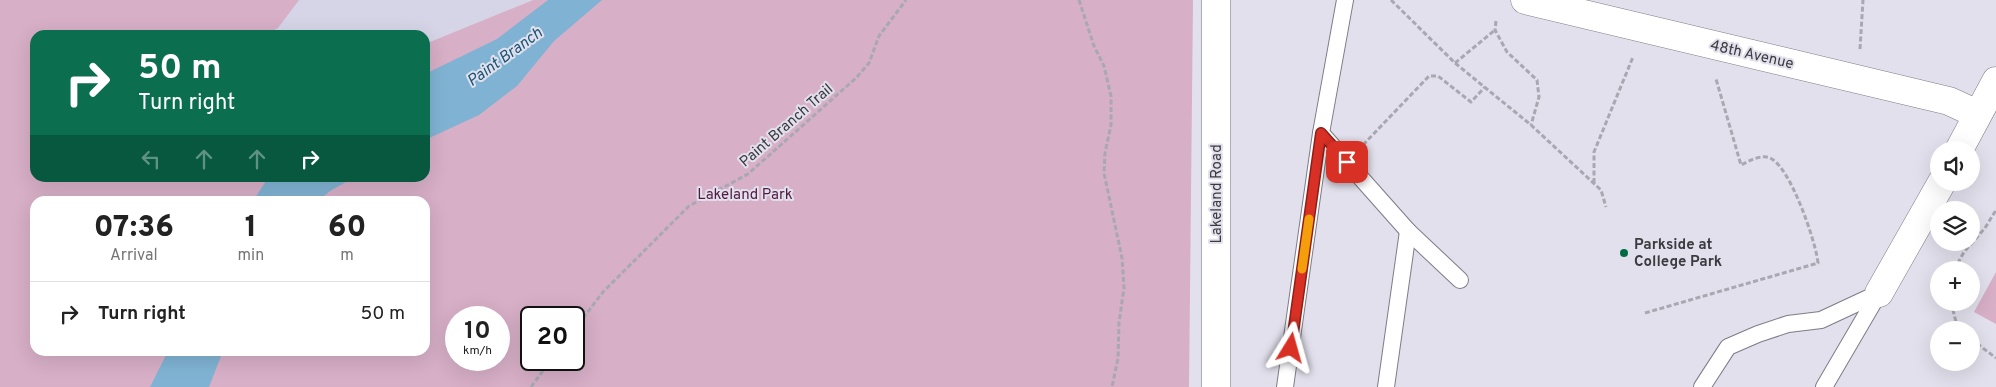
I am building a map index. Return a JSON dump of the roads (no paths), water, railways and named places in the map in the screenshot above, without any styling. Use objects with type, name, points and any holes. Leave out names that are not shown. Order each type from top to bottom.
[{"type":"street","name":"Lakeland Road","points":[[1216,0],[1216,387]]},
{"type":"street","name":"48th Avenue","points":[[1525,0],[1948,101],[1978,114]]},
{"type":"street","points":[[1964,141],[1996,81]]},
{"type":"street","points":[[1879,293],[1937,191]]},
{"type":"lane","points":[[1286,387],[1321,133],[1345,0]]},
{"type":"lane","points":[[1321,133],[1408,231],[1460,280]]},
{"type":"lane","points":[[1386,387],[1408,231]]},
{"type":"lane","points":[[1702,387],[1728,347],[1788,324],[1821,320],[1879,293]]},
{"type":"lane","points":[[1824,387],[1879,293]]},
{"type":"water","name":"Paint Branch","points":[[548,0],[602,0],[554,41],[517,86],[479,115],[430,138],[430,72],[497,39]]},
{"type":"water","points":[[265,182],[346,182],[324,196],[256,196]]},
{"type":"water","points":[[166,356],[221,356],[209,387],[150,387]]},
{"type":"place","name":"Parkside at College Park","points":[[1624,253]]},
{"type":"park label","name":"Lakeland Park","points":[[745,194]]}]
